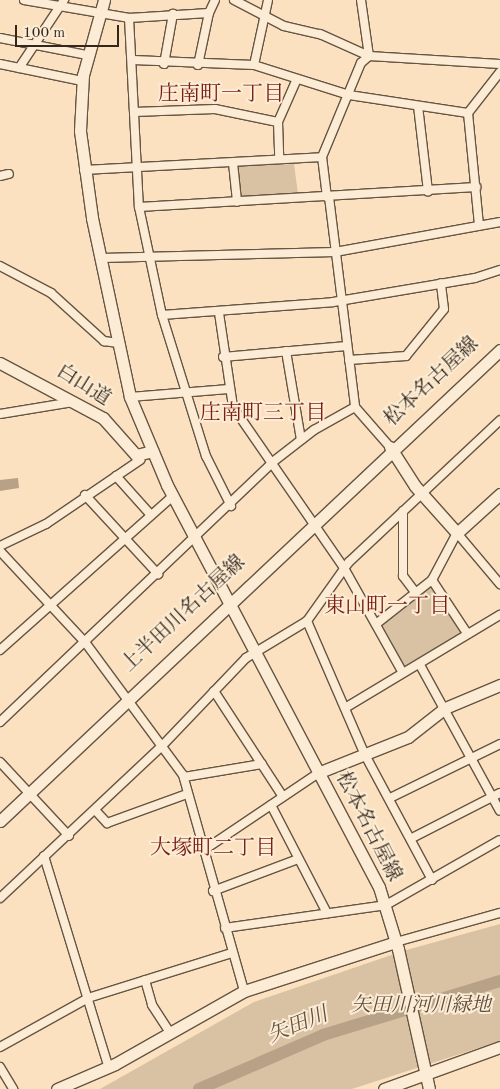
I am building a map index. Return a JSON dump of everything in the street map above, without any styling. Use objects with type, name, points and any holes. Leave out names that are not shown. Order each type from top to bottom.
[{"type":"main road","name":"松本名古屋線","points":[[104,0],[87,55],[82,81],[84,170],[130,397],[173,496],[320,772],[386,905],[430,1089]]},
{"type":"main road","name":"松本名古屋線","points":[[392,450],[500,344]]},
{"type":"main road","name":"松本名古屋線","points":[[392,450],[500,350]]},
{"type":"main road","name":"白山道","points":[[0,363],[78,402],[103,418],[136,455]]},
{"type":"main road","points":[[392,450],[422,494],[457,533],[500,494]]},
{"type":"main road","name":"上半田川名古屋線","points":[[0,821],[27,791],[392,450]]},
{"type":"main road","points":[[136,455],[152,451]]},
{"type":"main road","points":[[320,772],[408,737],[445,708],[500,685]]},
{"type":"main road","name":"上半田川名古屋線","points":[[0,812],[27,791]]},
{"type":"main road","points":[[57,1089],[170,1033],[244,991],[397,946]]},
{"type":"main road","points":[[384,1089],[500,1047]]},
{"type":"street","points":[[24,0],[98,16],[128,18],[210,13]]},
{"type":"street","points":[[19,68],[64,0]]},
{"type":"street","points":[[198,64],[214,0]]},
{"type":"street","points":[[234,0],[264,16],[369,56],[500,64]]},
{"type":"street","points":[[254,65],[268,0]]},
{"type":"street","points":[[361,0],[369,56]]},
{"type":"street","points":[[164,64],[173,14]]},
{"type":"street","points":[[128,18],[133,60],[139,207],[147,255],[162,315],[206,456],[231,506]]},
{"type":"street","points":[[0,38],[87,55]]},
{"type":"street","points":[[369,56],[361,63],[349,96],[322,157],[355,407],[392,450]]},
{"type":"street","points":[[133,60],[164,64],[254,65],[296,81],[349,96],[468,113]]},
{"type":"street","points":[[0,64],[82,81]]},
{"type":"street","points":[[479,225],[468,113],[500,72]]},
{"type":"street","points":[[279,159],[278,122],[296,81]]},
{"type":"street","points":[[418,106],[428,191]]},
{"type":"street","points":[[134,112],[215,109],[278,122]]},
{"type":"street","points":[[84,170],[322,157]]},
{"type":"street","points":[[233,163],[237,202]]},
{"type":"street","points":[[0,176],[9,174]]},
{"type":"street","points":[[139,207],[476,188]]},
{"type":"street","points":[[102,258],[147,255],[335,252],[500,222]]},
{"type":"street","points":[[0,266],[51,292],[104,341],[118,343]]},
{"type":"street","points":[[162,315],[219,312],[341,300],[499,273]]},
{"type":"street","points":[[349,360],[406,356],[444,309],[441,283]]},
{"type":"street","points":[[219,312],[223,357],[229,389],[238,416],[274,462],[344,568],[402,673]]},
{"type":"street","points":[[223,357],[347,346]]},
{"type":"street","points":[[286,352],[301,440]]},
{"type":"street","points":[[130,397],[185,391],[229,389]]},
{"type":"street","points":[[0,414],[78,402]]},
{"type":"street","points":[[0,722],[231,506],[274,462],[301,440],[355,407]]},
{"type":"street","points":[[0,898],[44,856],[69,836],[161,747],[255,651],[307,621],[344,568],[500,420]]},
{"type":"street","points":[[0,546],[46,524],[140,460],[136,455]]},
{"type":"street","points":[[116,476],[151,515]]},
{"type":"street","points":[[86,495],[123,540],[158,574]]},
{"type":"street","points":[[0,650],[48,605],[173,496]]},
{"type":"street","points":[[403,511],[403,576],[415,592]]},
{"type":"street","points":[[376,624],[432,580],[457,533],[500,584]]},
{"type":"street","points":[[0,551],[48,605],[85,642],[184,777],[213,891],[244,991]]},
{"type":"street","points":[[432,580],[467,633]]},
{"type":"street","points":[[345,708],[402,673],[420,665],[467,633],[500,615]]},
{"type":"street","points":[[307,621],[364,753],[412,838],[432,880]]},
{"type":"street","points":[[420,665],[471,756],[496,794],[500,811]]},
{"type":"street","points":[[214,691],[284,797]]},
{"type":"street","points":[[390,798],[471,756],[500,744]]},
{"type":"street","points":[[0,762],[69,836]]},
{"type":"street","points":[[184,777],[262,764]]},
{"type":"street","points":[[204,850],[320,772]]},
{"type":"street","points":[[95,810],[108,823],[188,794]]},
{"type":"street","points":[[412,838],[496,794]]},
{"type":"street","points":[[272,805],[327,913]]},
{"type":"street","points":[[225,928],[386,905],[500,840]]},
{"type":"street","points":[[44,856],[108,1065]]},
{"type":"street","points":[[213,891],[298,859]]},
{"type":"street","points":[[397,946],[500,913]]},
{"type":"street","points":[[0,1047],[88,998],[232,953]]},
{"type":"street","points":[[145,980],[152,1005],[170,1033]]},
{"type":"street","points":[[0,1067],[13,1089]]},
{"type":"green space","points":[[294,164],[298,194],[240,199],[236,166]]},
{"type":"green space","points":[[431,583],[463,632],[403,668],[380,625]]},
{"type":"green space","name":"矢田川河川緑地","points":[[500,924],[500,1041],[352,1089],[100,1089],[254,1002],[403,951]]},
{"type":"shaded area","points":[[18,478],[19,488],[0,491],[0,480]]},
{"type":"waterway","name":"矢田川","points":[[199,1089],[323,1035],[500,981]]},
{"type":"district","name":"庄南町一丁目","points":[[221,95]]},
{"type":"district","name":"庄南町三丁目","points":[[263,414]]},
{"type":"district","name":"東山町一丁目","points":[[387,607]]},
{"type":"district","name":"大塚町二丁目","points":[[213,849]]}]
